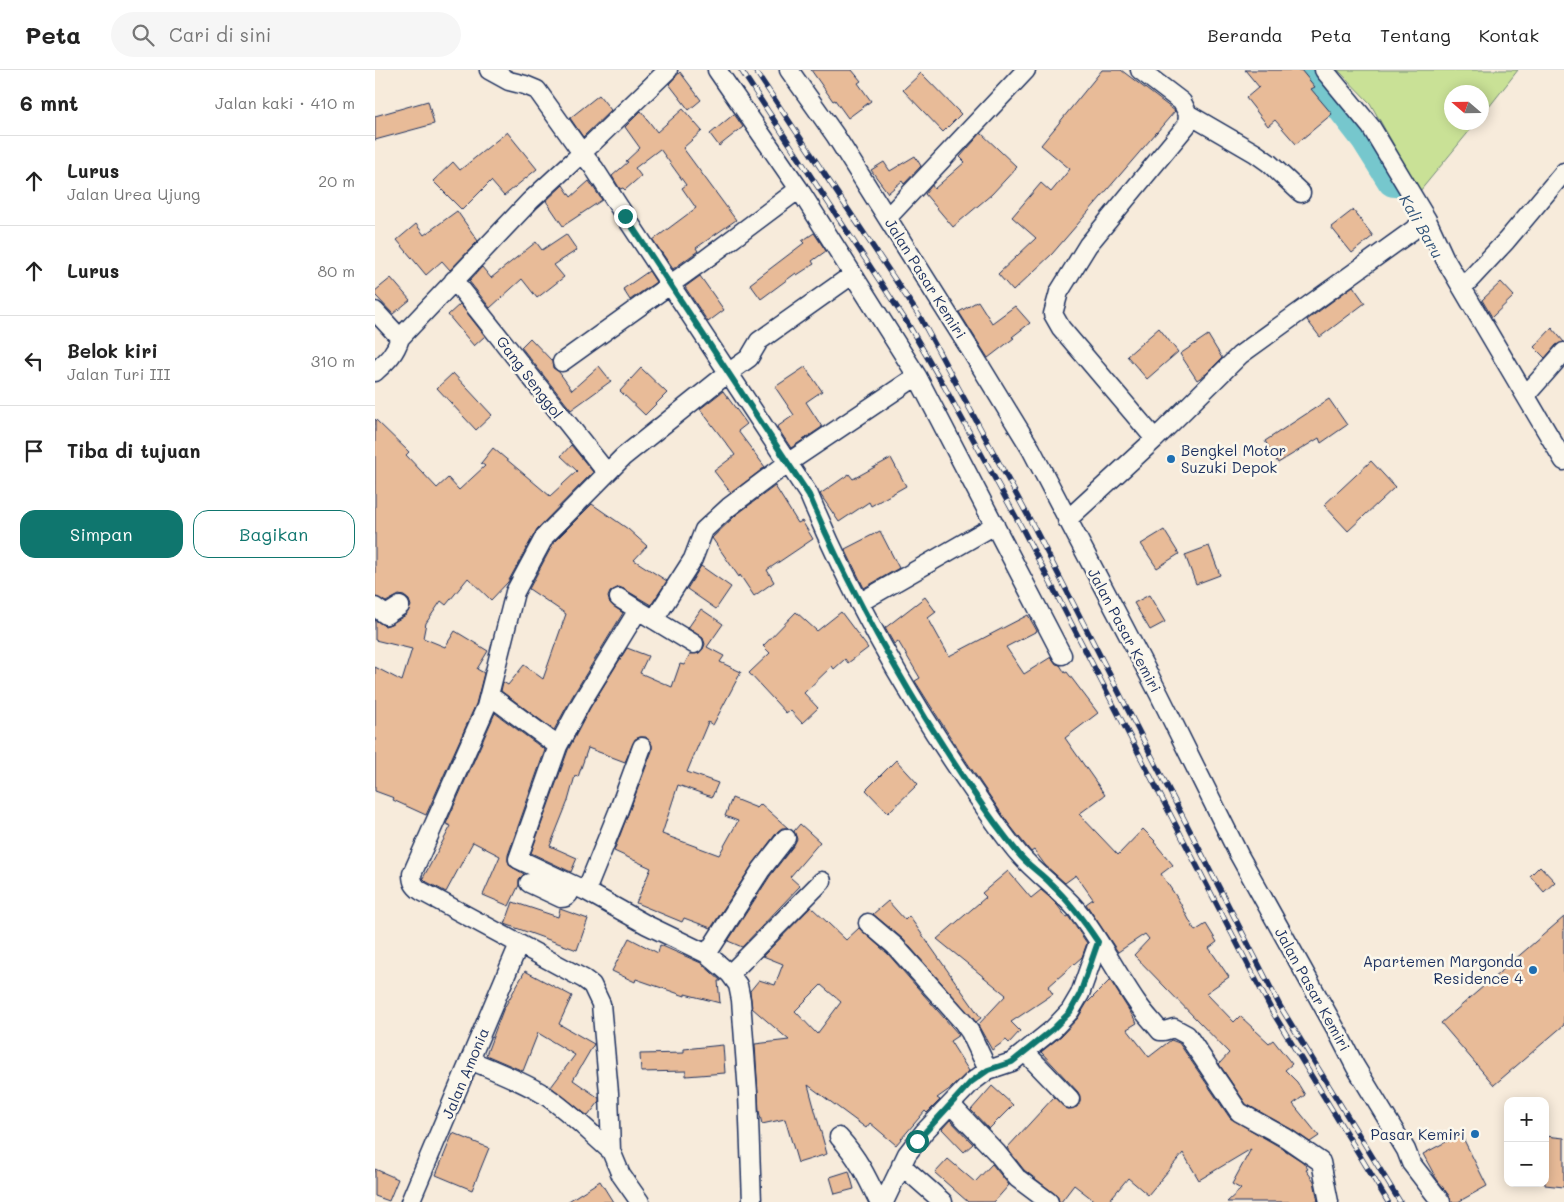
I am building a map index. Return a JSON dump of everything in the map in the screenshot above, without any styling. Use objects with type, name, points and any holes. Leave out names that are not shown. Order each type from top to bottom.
[{"type":"street","points":[[489,70],[509,81],[537,90],[594,168],[789,462],[809,495],[859,602],[910,692],[951,758],[1019,855],[1077,910],[1137,1002],[1160,1031],[1174,1028],[1187,1035],[1239,1112],[1286,1138],[1321,1162],[1329,1202]]},
{"type":"street","points":[[717,70],[799,189],[917,376],[1062,655]]},
{"type":"street","name":"Jalan Pasar Kemiri","points":[[789,70],[835,135],[888,217],[1031,449],[1159,694],[1239,855],[1339,1033],[1355,1066],[1406,1150],[1411,1163],[1441,1202]]},
{"type":"street","points":[[888,217],[1026,70]]},
{"type":"street","points":[[1140,70],[1182,102],[1188,114],[1187,125],[1088,245],[1059,292],[1053,314],[1061,328],[1155,440]]},
{"type":"street","points":[[1325,70],[1371,127],[1427,220],[1445,259],[1564,460]]},
{"type":"street","points":[[375,372],[391,358],[400,338],[454,280],[530,201],[582,154],[663,72]]},
{"type":"street","points":[[1188,114],[1255,153],[1269,163],[1301,193]]},
{"type":"street","points":[[1462,288],[1506,241],[1564,172]]},
{"type":"street","points":[[562,362],[703,261],[799,189]]},
{"type":"street","points":[[1067,520],[1155,440],[1240,355],[1427,220]]},
{"type":"street","points":[[640,1202],[621,1176],[611,1151],[609,1093],[603,1020],[601,1004],[592,985],[421,891],[412,881],[412,874],[486,707],[515,592],[545,536],[623,457],[728,372],[749,358],[759,340],[852,275]]},
{"type":"street","name":"Gang Senggol","points":[[454,280],[607,474]]},
{"type":"street","points":[[375,311],[400,338]]},
{"type":"street","points":[[1526,395],[1564,352]]},
{"type":"street","points":[[654,620],[693,559],[704,530],[729,507],[789,462],[917,376]]},
{"type":"street","points":[[859,602],[995,525]]},
{"type":"street","points":[[619,598],[694,644]]},
{"type":"street","points":[[375,607],[386,615],[399,606]]},
{"type":"street","points":[[638,610],[581,703],[558,746],[518,859],[707,954],[730,974],[737,985],[741,1000],[752,1202]]},
{"type":"street","points":[[489,695],[558,746]]},
{"type":"street","points":[[529,883],[561,898],[565,898],[579,888],[619,812],[642,747]]},
{"type":"street","points":[[707,954],[761,870],[786,838]]},
{"type":"street","points":[[730,974],[822,881]]},
{"type":"street","points":[[868,923],[903,954],[963,1022],[970,1032],[988,1070]]},
{"type":"street","points":[[884,1202],[901,1165],[924,1132],[971,1082],[988,1070],[1012,1062],[1053,1029],[1070,1012],[1080,994],[1098,942]]},
{"type":"street","name":"Jalan Amonia","points":[[410,1202],[519,944]]},
{"type":"street","points":[[1025,1052],[1070,1099]]},
{"type":"street","points":[[470,1060],[545,1095],[562,1107],[611,1151]]},
{"type":"street","points":[[951,1105],[997,1153],[1017,1178],[1049,1202]]},
{"type":"street","points":[[839,1136],[854,1154],[879,1202]]},
{"type":"street","points":[[901,1165],[943,1202]]},
{"type":"green space","points":[[1338,70],[1518,70],[1489,107],[1489,85],[1444,85],[1444,130],[1470,130],[1420,191],[1370,103]]},
{"type":"building","points":[[811,70],[852,70],[861,81],[858,83],[871,101],[848,118],[835,100],[833,101]]},
{"type":"building","points":[[1102,70],[1121,70],[1175,111],[1052,254],[1013,291],[998,274],[1036,238],[1012,217],[1041,183],[1051,192],[1070,169],[1041,145]]},
{"type":"building","points":[[1245,70],[1301,70],[1315,87],[1311,89],[1332,114],[1296,144],[1275,120],[1268,126],[1246,98],[1259,87]]},
{"type":"building","points":[[680,72],[701,100],[689,110],[669,84]]},
{"type":"building","points":[[921,73],[961,114],[943,132],[903,90]]},
{"type":"building","points":[[599,95],[611,110],[583,137],[570,118]]},
{"type":"building","points":[[428,101],[434,124],[375,140],[375,116]]},
{"type":"building","points":[[683,109],[702,131],[683,148],[736,220],[696,248],[698,251],[673,269],[653,240],[696,208],[682,188],[686,185],[660,149],[635,168],[641,176],[625,190],[623,188],[620,189],[612,176],[640,148],[625,127],[641,111],[657,132]]},
{"type":"building","points":[[734,114],[743,127],[719,146],[710,134]]},
{"type":"building","points":[[507,132],[537,169],[504,196],[491,181],[462,210],[433,181],[453,162],[460,170]]},
{"type":"building","points":[[981,133],[1017,167],[992,194],[953,227],[925,194],[932,185],[934,189],[965,162],[960,157]]},
{"type":"building","points":[[915,156],[921,166],[904,184],[902,181],[888,193],[871,170],[884,162],[890,171]]},
{"type":"building","points":[[589,181],[602,200],[563,226],[546,201],[563,185],[571,197]]},
{"type":"building","points":[[1353,210],[1373,236],[1352,253],[1331,227]]},
{"type":"building","points":[[457,211],[478,241],[450,270],[442,261],[426,275],[397,240],[416,224],[424,235]]},
{"type":"building","points":[[814,233],[826,251],[812,261],[814,264],[797,275],[796,273],[761,299],[750,284],[804,243],[802,241]]},
{"type":"building","points":[[566,234],[577,250],[554,265],[564,277],[537,298],[522,279],[490,308],[469,281],[482,267],[491,278],[536,242],[542,250]]},
{"type":"building","points":[[649,271],[656,282],[630,300],[623,289]]},
{"type":"building","points":[[700,276],[724,310],[708,322],[685,287]]},
{"type":"building","points":[[391,278],[410,300],[393,314],[375,295],[375,291]]},
{"type":"building","points":[[1501,282],[1514,296],[1492,317],[1482,300]]},
{"type":"building","points":[[1353,286],[1365,303],[1320,337],[1307,320]]},
{"type":"building","points":[[978,301],[992,323],[1015,306],[1030,323],[988,358],[959,312]]},
{"type":"building","points":[[460,304],[485,336],[474,346],[448,315]]},
{"type":"building","points":[[1159,328],[1178,352],[1147,379],[1127,356]]},
{"type":"building","points":[[1552,328],[1564,342],[1556,345],[1545,358],[1534,347]]},
{"type":"building","points":[[1208,335],[1222,358],[1197,380],[1180,354]]},
{"type":"building","points":[[530,338],[552,361],[553,368],[559,372],[572,390],[599,366],[611,381],[571,410],[521,347]]},
{"type":"building","points":[[805,367],[822,391],[806,402],[822,427],[791,448],[777,427],[794,415],[775,387]]},
{"type":"building","points":[[641,368],[667,393],[645,415],[620,391]]},
{"type":"building","points":[[453,373],[492,415],[476,430],[437,388]]},
{"type":"building","points":[[723,391],[747,424],[738,431],[765,467],[731,493],[714,471],[735,455],[700,409]]},
{"type":"building","points":[[1329,399],[1347,425],[1321,443],[1319,438],[1278,463],[1265,441]]},
{"type":"building","points":[[375,419],[409,452],[406,455],[437,488],[448,478],[459,490],[485,466],[481,463],[493,448],[550,496],[577,471],[561,456],[571,445],[593,472],[537,529],[508,582],[491,600],[468,578],[446,605],[441,601],[426,623],[423,638],[445,647],[455,631],[488,651],[477,669],[484,673],[476,704],[426,815],[393,800],[394,798],[375,791],[375,667],[402,681],[412,649],[375,640],[375,620],[385,626],[391,624],[406,615],[411,606],[409,600],[404,596],[399,595],[386,602],[375,597]]},
{"type":"building","points":[[891,458],[906,486],[871,506],[869,502],[839,522],[820,494],[849,474],[853,479]]},
{"type":"building","points":[[1371,461],[1395,487],[1348,531],[1324,505]]},
{"type":"building","points":[[775,486],[798,523],[802,521],[813,539],[767,570],[774,582],[754,596],[712,538],[736,515]]},
{"type":"building","points":[[592,504],[628,529],[647,546],[634,560],[667,581],[651,605],[619,587],[610,592],[608,597],[610,603],[623,613],[554,730],[501,691],[503,682],[508,685],[524,665],[543,679],[566,614],[529,589],[554,542]]},
{"type":"building","points":[[1164,530],[1179,554],[1157,568],[1141,544]]},
{"type":"building","points":[[880,531],[899,568],[864,588],[845,549]]},
{"type":"building","points":[[1209,546],[1220,575],[1196,584],[1185,555]]},
{"type":"building","points":[[701,566],[731,587],[716,609],[687,589]]},
{"type":"building","points":[[1149,595],[1165,622],[1150,630],[1134,603]]},
{"type":"building","points":[[925,597],[936,612],[928,618],[949,656],[1028,615],[1037,631],[1006,647],[1024,674],[1051,657],[1056,664],[1060,665],[1065,673],[1067,672],[1098,713],[1065,738],[1105,795],[1079,814],[1118,855],[1143,829],[1155,841],[1173,865],[1161,874],[1178,899],[1195,931],[1206,924],[1217,942],[1209,948],[1229,977],[1206,993],[1234,1022],[1240,1016],[1269,1043],[1273,1040],[1292,1064],[1285,1070],[1297,1082],[1305,1095],[1293,1104],[1319,1136],[1310,1142],[1246,1104],[1219,1064],[1229,1053],[1134,955],[1149,939],[1145,934],[1118,952],[1086,904],[1093,899],[1076,875],[1065,883],[1045,865],[1034,850],[1031,852],[1008,823],[915,681],[920,678],[898,641],[894,644],[885,628]]},
{"type":"building","points":[[701,609],[723,624],[707,647],[724,656],[720,662],[741,672],[713,725],[708,722],[687,772],[718,783],[712,797],[678,785],[662,834],[719,855],[738,821],[725,816],[732,798],[757,808],[761,804],[788,828],[782,828],[778,831],[753,864],[711,928],[684,918],[682,922],[636,903],[651,868],[614,851],[652,751],[652,745],[646,737],[635,739],[625,762],[588,748],[578,777],[575,776],[568,801],[550,846],[577,858],[571,872],[531,853],[568,750],[590,708],[627,648],[648,656],[640,673],[672,687],[680,664],[684,665],[690,654],[699,653],[705,644],[703,638],[688,628]]},
{"type":"building","points":[[796,612],[817,631],[841,612],[868,648],[848,663],[845,659],[834,669],[832,666],[804,693],[818,708],[802,723],[790,710],[786,713],[749,673],[770,653],[763,646]]},
{"type":"building","points":[[495,713],[545,750],[508,855],[510,866],[524,874],[519,879],[519,885],[509,906],[483,895],[500,856],[473,842],[446,892],[423,878],[451,826],[446,824]]},
{"type":"building","points":[[896,760],[918,784],[888,813],[866,790]]},
{"type":"building","points":[[800,824],[820,842],[790,877],[800,886],[742,947],[728,941],[770,876],[794,845],[797,839],[794,831]]},
{"type":"building","points":[[1540,866],[1555,882],[1544,892],[1530,876]]},
{"type":"building","points":[[1008,871],[1031,898],[1041,890],[1048,896],[1066,917],[1068,916],[1087,943],[1082,957],[1048,987],[1053,994],[1011,1022],[1020,1031],[1009,1043],[1006,1040],[992,1050],[978,1025],[1006,995],[937,939],[986,897],[982,893]]},
{"type":"building","points":[[888,901],[905,920],[909,916],[981,1018],[976,1022],[903,939],[873,914]]},
{"type":"building","points":[[513,902],[558,917],[560,909],[588,919],[577,950],[505,924]]},
{"type":"building","points":[[811,907],[846,940],[859,928],[888,954],[959,1035],[950,1041],[969,1071],[937,1098],[940,1100],[927,1113],[925,1111],[896,1145],[870,1123],[866,1128],[808,1085],[827,1154],[798,1163],[785,1119],[762,1124],[759,1111],[755,1044],[789,1040],[752,1008],[750,991],[759,980],[775,985],[783,964],[763,956]],"holes":[[[821,985],[841,1002],[817,1034],[795,1011]]]},
{"type":"building","name":"Apartemen Margonda Residence 4","points":[[1564,917],[1564,1025],[1494,1085],[1441,1023]]},
{"type":"building","points":[[629,938],[658,953],[660,945],[701,963],[721,981],[718,981],[720,1003],[685,994],[685,996],[636,979],[635,982],[612,971]]},
{"type":"building","points":[[525,971],[572,996],[559,1024],[594,1044],[573,1080],[599,1098],[599,1102],[588,1116],[551,1087],[575,1055],[538,1033],[523,1071],[486,1055],[503,1010]]},
{"type":"building","points":[[1110,980],[1137,1023],[1127,1029],[1149,1057],[1171,1040],[1179,1043],[1230,1118],[1303,1162],[1314,1181],[1318,1202],[1227,1202],[1241,1189],[1232,1184],[1251,1149],[1199,1180],[1183,1153],[1148,1195],[1128,1178],[1108,1202],[1096,1202],[1074,1185],[1059,1202],[1055,1194],[1024,1170],[1007,1148],[1054,1097],[1068,1109],[1077,1107],[1080,1101],[1078,1092],[1041,1052],[1061,1036],[1078,1018],[1087,1003]]},
{"type":"building","points":[[723,1045],[725,1073],[686,1076],[686,1071],[641,1072],[640,1054],[684,1053],[684,1049]]},
{"type":"building","points":[[992,1086],[1013,1105],[989,1129],[971,1110]]},
{"type":"building","points":[[950,1120],[973,1144],[964,1152],[942,1129]]},
{"type":"building","points":[[453,1133],[489,1148],[472,1190],[436,1175]]},
{"type":"building","points":[[1461,1134],[1487,1186],[1458,1202],[1451,1202],[1423,1154]]},
{"type":"building","points":[[1549,1136],[1564,1138],[1564,1187],[1549,1185]]},
{"type":"building","points":[[948,1159],[975,1182],[992,1164],[1009,1185],[994,1202],[968,1202],[935,1173]]},
{"type":"building","points":[[375,1169],[398,1179],[389,1201],[375,1196]]},
{"type":"building","points":[[849,1171],[854,1189],[835,1194],[830,1177]]},
{"type":"building","points":[[600,1181],[613,1202],[567,1202]]},
{"type":"waterway","name":"Kali Baru","points":[[1315,70],[1367,137],[1394,180]]},
{"type":"railway","points":[[741,70],[908,324],[944,386],[1022,528],[1272,1011],[1388,1202]]},
{"type":"railway","points":[[755,70],[920,317],[1035,529],[1280,1006],[1400,1202]]},
{"type":"place","name":"Bengkel Motor Suzuki Depok","points":[[1171,459]]},
{"type":"place","name":"Apartemen Margonda Residence 4","points":[[1533,970]]},
{"type":"place","name":"Pasar Kemiri","points":[[1475,1134]]},
{"type":"route","points":[[625,216],[809,495],[859,602],[910,692],[951,758],[1019,855],[1077,910],[1098,942],[1080,994],[1070,1012],[1053,1029],[1012,1062],[988,1070],[971,1082],[917,1141]]}]
